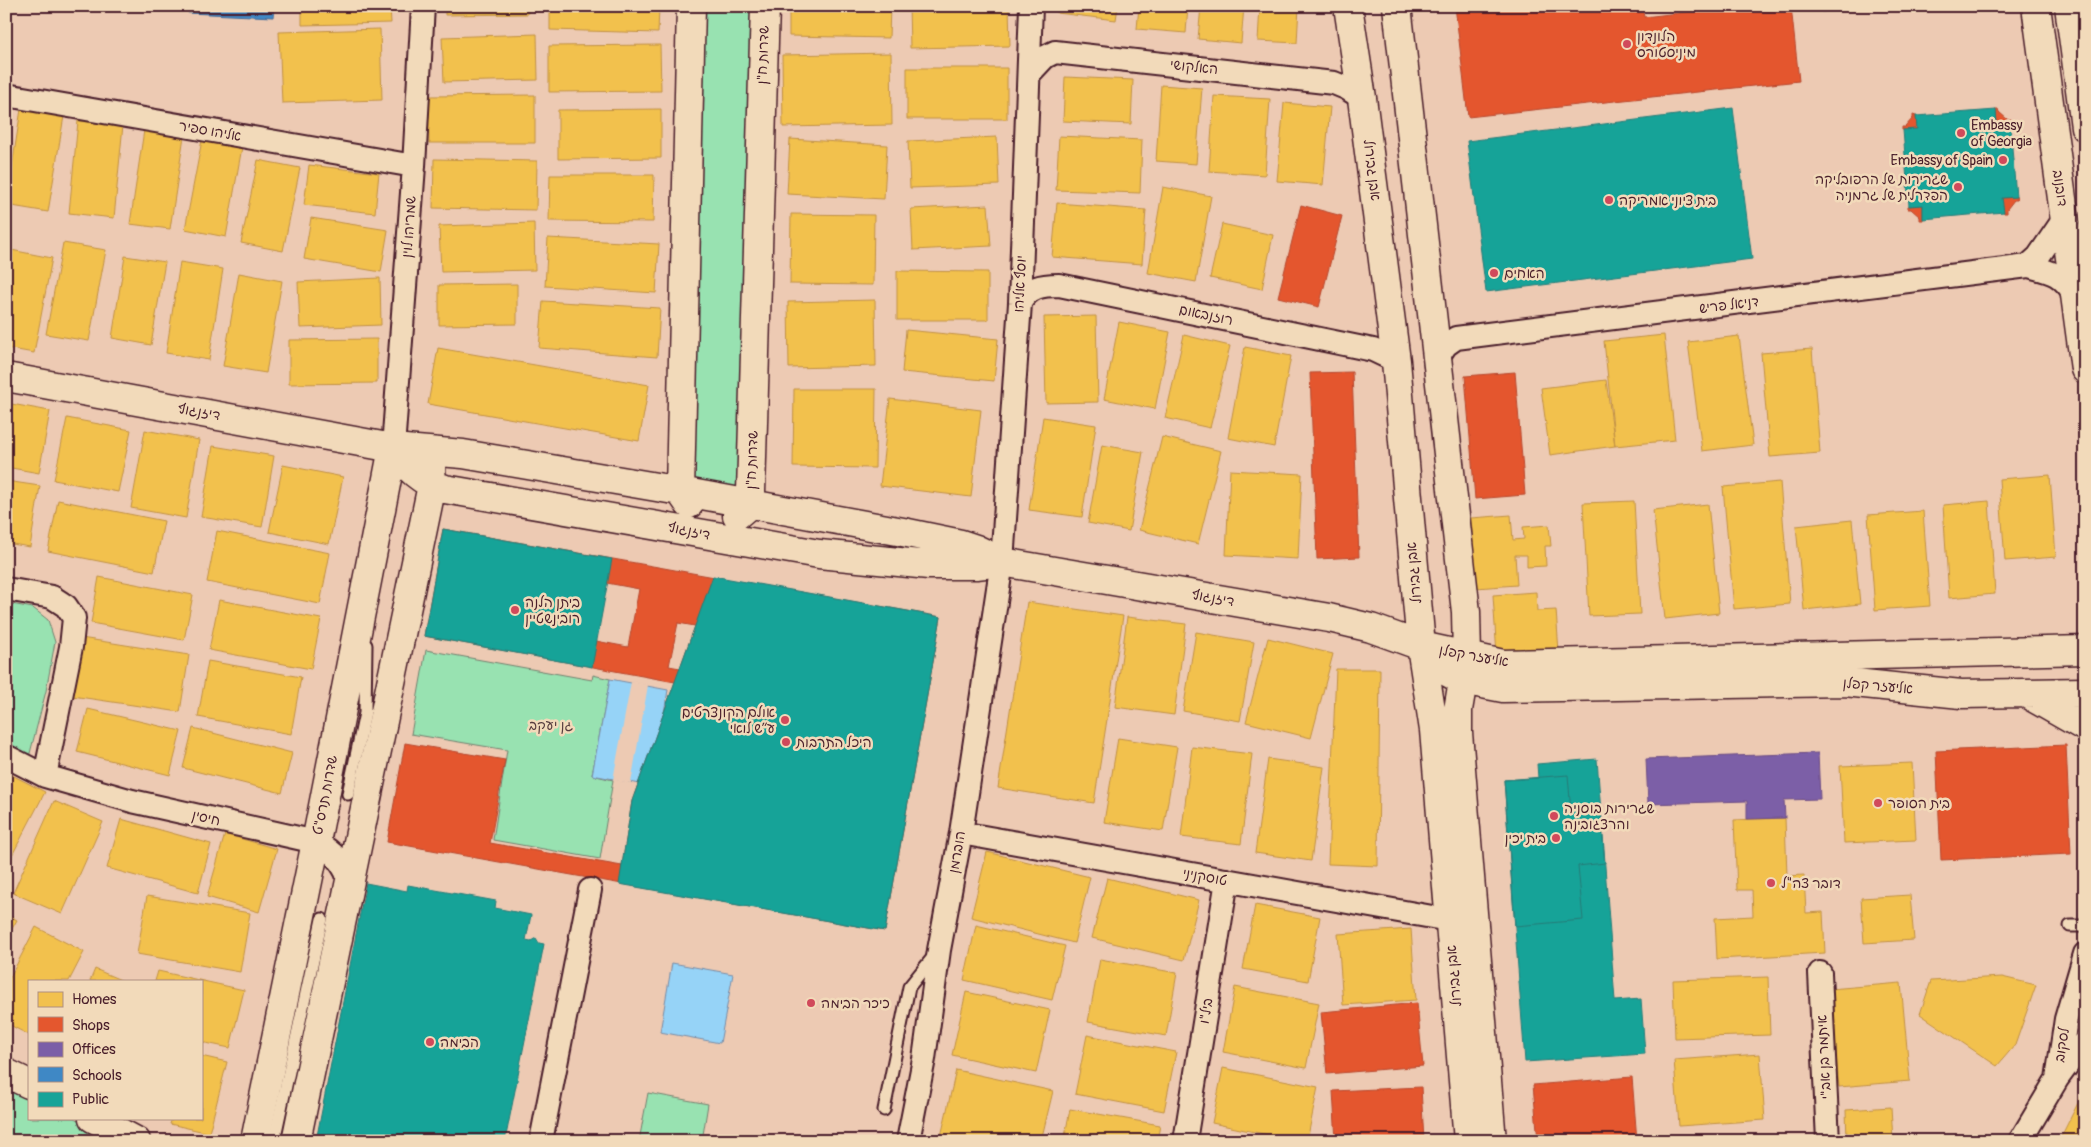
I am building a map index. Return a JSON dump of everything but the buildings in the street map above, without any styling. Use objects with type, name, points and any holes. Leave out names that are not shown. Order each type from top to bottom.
[{"type":"street","name":"שמריהו לוין","points":[[393,448],[414,166],[422,6]]},
{"type":"street","points":[[691,6],[680,490],[710,536]]},
{"type":"street","name":"שדרות ח\"ן","points":[[710,536],[750,504],[764,6]]},
{"type":"street","name":"יוסף אליהו","points":[[1002,562],[1020,303],[1031,6]]},
{"type":"street","name":"אבן גבירול","points":[[1348,6],[1362,98],[1396,361],[1422,646],[1434,730],[1468,1141]]},
{"type":"street","name":"אבן גבירול","points":[[1397,6],[1466,612],[1464,669],[1458,710],[1458,733],[1492,1141]]},
{"type":"street","name":"דובנוב","points":[[2036,6],[2085,369]]},
{"type":"street","points":[[2069,6],[2085,127]]},
{"type":"street","name":"האלקושי","points":[[1029,74],[1045,57],[1055,52],[1334,83],[1362,98]]},
{"type":"street","name":"אליהו ספיר","points":[[6,95],[414,166]]},
{"type":"street","points":[[2028,266],[2038,257],[2064,219]]},
{"type":"street","name":"דניאל פריש","points":[[1438,358],[1446,345],[1456,338],[2028,266],[2051,272],[2062,278],[2075,294]]},
{"type":"street","name":"רוזנבאום","points":[[1020,303],[1026,293],[1036,287],[1059,285],[1373,350],[1396,361]]},
{"type":"street","name":"דיזנגוף","points":[[6,377],[393,448],[463,454],[680,490],[945,540],[976,549],[1002,562]]},
{"type":"street","name":"דיזנגוף","points":[[393,448],[415,475],[432,485],[445,489],[819,554],[911,564],[952,566],[1002,562],[1329,618],[1371,628],[1422,646]]},
{"type":"street","name":"שדרות תרס\"ט","points":[[255,1141],[393,448]]},
{"type":"street","points":[[296,1141],[432,485],[431,470],[426,450]]},
{"type":"street","name":"הוברמן","points":[[908,1141],[924,1058],[940,950],[961,832],[1002,562]]},
{"type":"street","points":[[6,589],[52,597],[66,606],[74,618],[73,639],[45,776]]},
{"type":"street","name":"אליעזר קפלן","points":[[1422,646],[1440,667],[1464,669],[1503,664],[2085,650]]},
{"type":"street","name":"אליעזר קפלן","points":[[1464,669],[1503,688],[1845,682],[1961,694],[2085,692]]},
{"type":"street","points":[[2025,693],[2085,727]]},
{"type":"street","name":"חיסין","points":[[6,756],[45,776],[132,801],[316,842],[340,858],[350,880]]},
{"type":"street","name":"טוסקניני","points":[[961,832],[1449,920]]},
{"type":"street","name":"ביל\"ו","points":[[1185,1141],[1227,880]]},
{"type":"street","points":[[541,1141],[590,890]]},
{"type":"street","name":"לסקוב","points":[[2057,1079],[2066,1019],[2079,997],[2085,954]]},
{"type":"street","name":"איתמר בן אב\"י","points":[[1820,973],[1828,1141]]},
{"type":"street","name":"לסקוב","points":[[2020,1141],[2057,1079],[2085,1041]]},
{"type":"street","points":[[6,1073],[28,1084]]},
{"type":"street","points":[[97,1120],[136,1141]]},
{"type":"lane","points":[[348,794],[365,713],[366,581]]},
{"type":"lane","points":[[274,1141],[322,919]]},
{"type":"lane","points":[[2070,926],[2085,926]]},
{"type":"lane","points":[[884,1110],[910,987],[940,950]]},
{"type":"green space","points":[[698,6],[757,6],[744,495],[686,483]]},
{"type":"green space","points":[[6,603],[33,608],[48,620],[55,642],[46,691],[28,761],[6,748]]},
{"type":"green space","name":"גן יעקב","points":[[426,650],[592,680],[593,675],[610,679],[592,775],[613,780],[600,859],[493,840],[507,750],[411,734]]},
{"type":"green space","points":[[6,1084],[28,1095],[28,1120],[78,1120],[119,1141],[20,1141],[6,1134]]},
{"type":"green space","points":[[648,1093],[708,1104],[702,1141],[639,1141]]},
{"type":"water","points":[[610,679],[668,690],[651,786],[592,775]]},
{"type":"water","points":[[672,963],[733,974],[720,1043],[660,1032]]},
{"type":"pier","points":[[631,682],[648,685],[631,783],[613,780]]},
{"type":"place","name":"הלונדון מיניסטורס","points":[[1627,44]]},
{"type":"place","name":"Embassy of Georgia","points":[[1961,133]]},
{"type":"place","name":"Embassy of Spain","points":[[2003,160]]},
{"type":"place","name":"שגרירות של הרפובליקה הפדרלית של גרמניה","points":[[1958,187]]},
{"type":"place","name":"בית ציוני אמריקה","points":[[1609,200]]},
{"type":"place","name":"האחים","points":[[1494,273]]},
{"type":"place","name":"ביתן הלנה רובינשטיין","points":[[515,610]]},
{"type":"place","name":"אולם הקונצרטים ע״ש לואי","points":[[785,720]]},
{"type":"place","name":"היכל התרבות","points":[[786,742]]},
{"type":"place","name":"בית הסופר","points":[[1878,803]]},
{"type":"place","name":"שגרירות בוסניה והרצגובינה","points":[[1554,816]]},
{"type":"place","name":"בית יכין","points":[[1556,838]]},
{"type":"place","name":"דובר צה\"ל","points":[[1771,883]]},
{"type":"place","name":"כיכר הבימה","points":[[811,1003]]},
{"type":"place","name":"הבימה","points":[[430,1042]]}]
